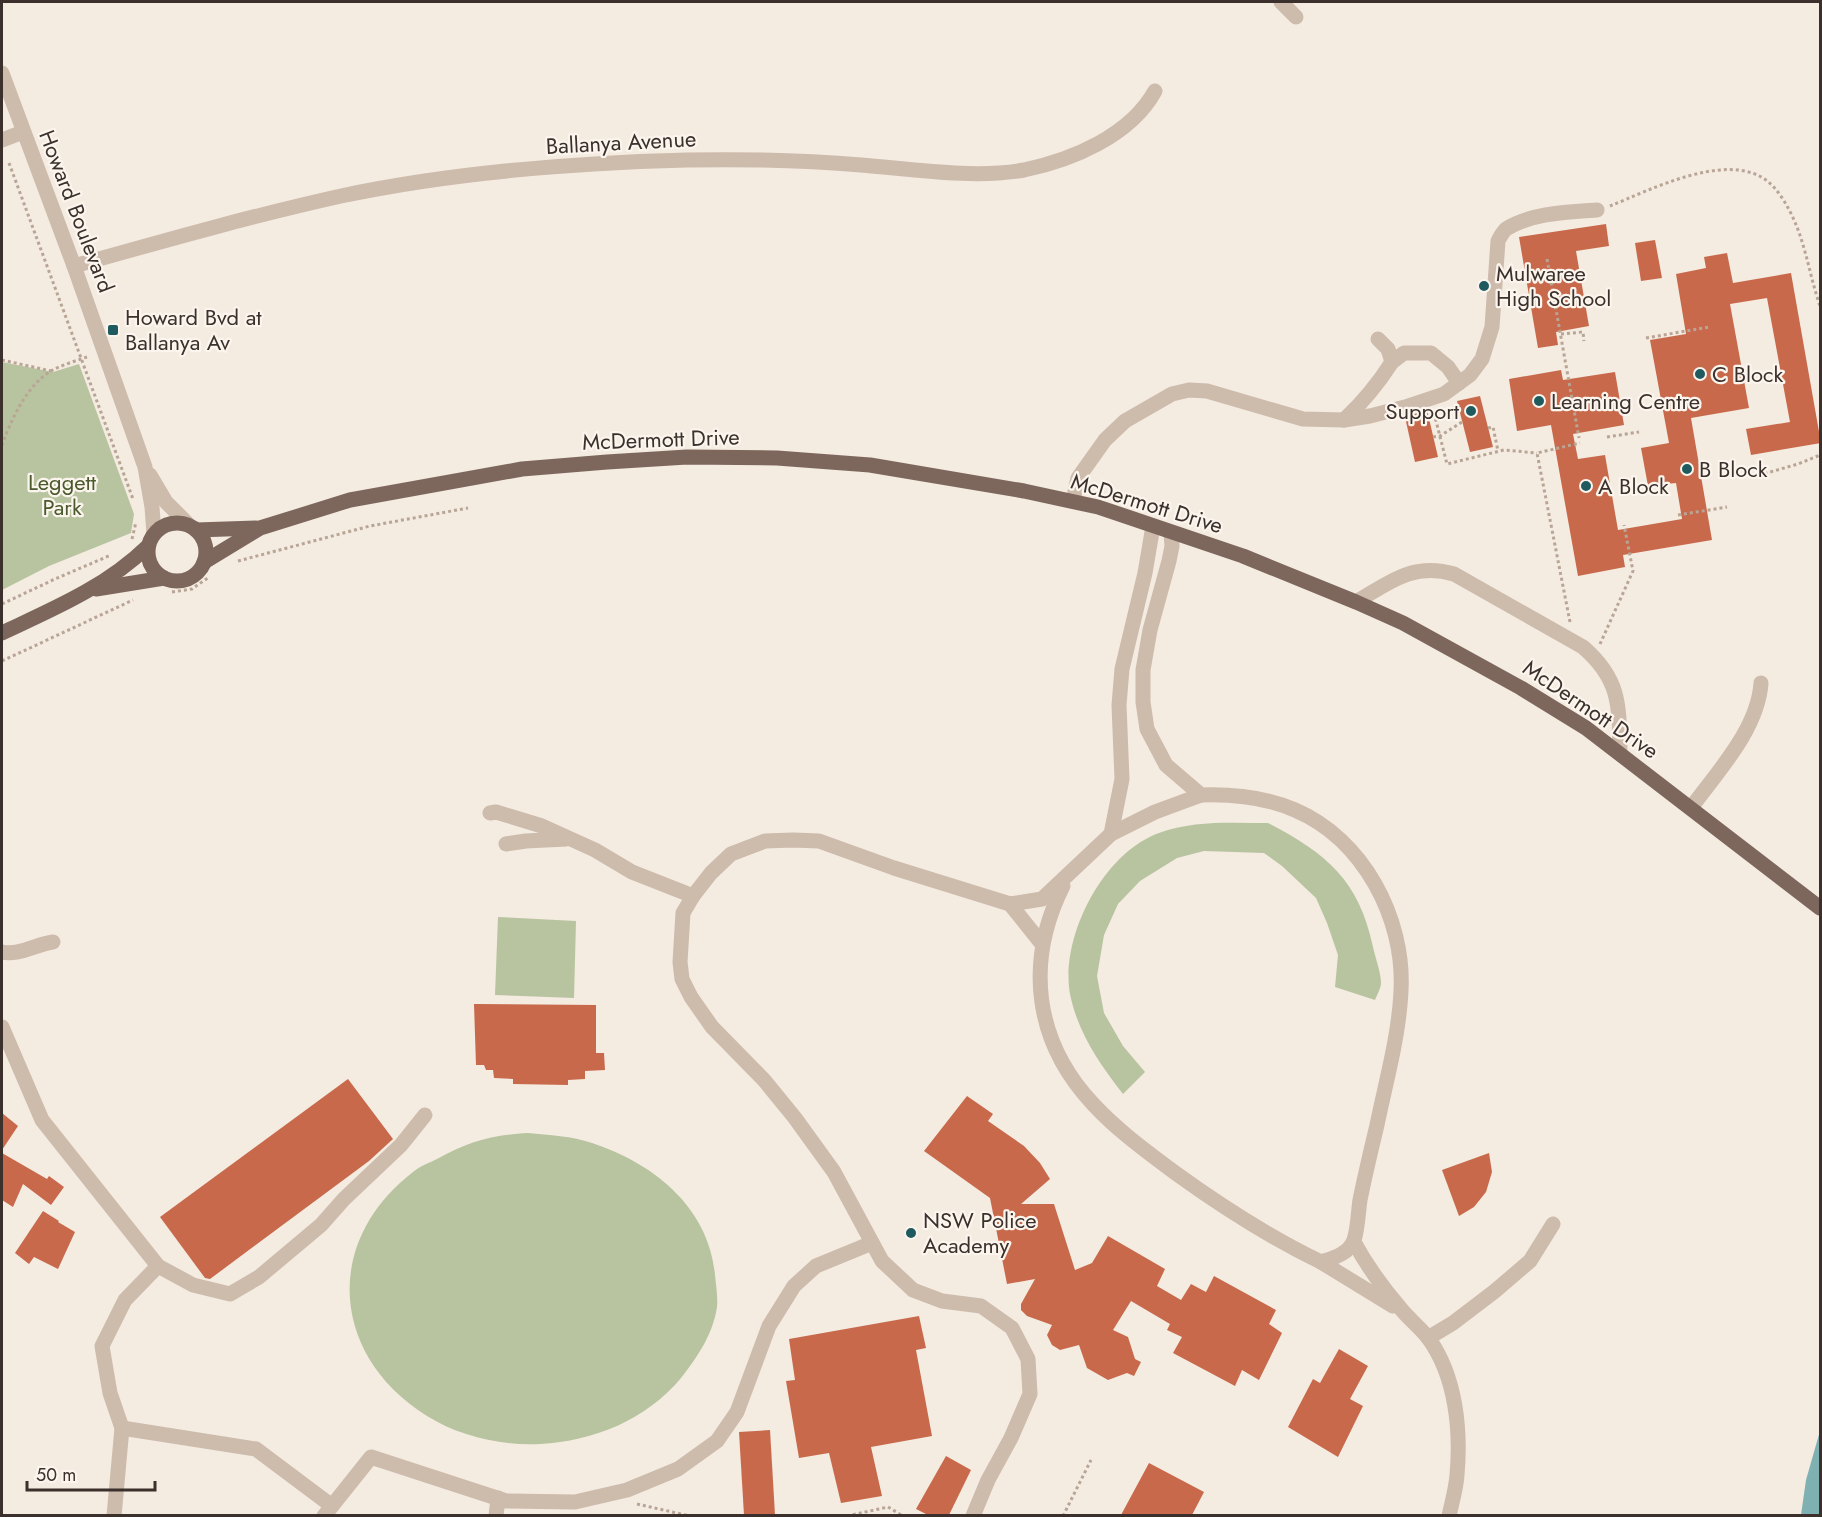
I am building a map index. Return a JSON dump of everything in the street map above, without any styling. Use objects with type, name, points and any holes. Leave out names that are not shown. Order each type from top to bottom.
[{"type":"main road","name":"McDermott Drive","points":[[192,528],[260,528],[350,500],[522,469],[687,457],[777,459],[870,465],[1073,501],[1098,507],[1243,556],[1403,623],[1521,688],[1586,728],[1821,908]]},
{"type":"main road","points":[[2,633],[92,590],[132,562],[161,527],[170,523],[179,523],[192,528],[205,545],[209,567],[183,580],[173,580],[165,585],[92,590]]},
{"type":"main road","name":"McDermott Drive","points":[[209,567],[260,528]]},
{"type":"main road","points":[[151,540],[148,554],[153,568],[165,585]]},
{"type":"street","points":[[1281,2],[1296,17]]},
{"type":"street","name":"Howard Boulevard","points":[[2,73],[74,266],[145,468],[152,507],[151,540]]},
{"type":"street","name":"Ballanya Avenue","points":[[74,266],[215,226],[342,196],[421,182],[555,167],[643,161],[738,159],[823,162],[975,173],[1023,170],[1070,157],[1107,138],[1135,117],[1148,104],[1155,91]]},
{"type":"street","points":[[2,140],[23,132]]},
{"type":"street","points":[[1073,501],[1078,478],[1106,440],[1125,421],[1172,394],[1189,390],[1207,391],[1303,419],[1344,420],[1371,416],[1444,394],[1470,375],[1482,359],[1492,327],[1498,241],[1505,230],[1527,220],[1551,214],[1597,210]]},
{"type":"street","points":[[1378,339],[1388,349],[1392,362]]},
{"type":"street","points":[[1344,420],[1363,402],[1392,362],[1404,353],[1431,353],[1448,367],[1459,383]]},
{"type":"street","name":"Howard Boulevard","points":[[145,468],[166,502],[192,528]]},
{"type":"street","points":[[1111,834],[1122,779],[1119,705],[1122,669],[1145,573],[1153,526]]},
{"type":"street","points":[[1171,533],[1172,546],[1169,561],[1150,630],[1143,670],[1143,702],[1147,729],[1166,765],[1201,795]]},
{"type":"street","points":[[1356,602],[1400,576],[1418,570],[1438,569],[1454,574],[1583,647],[1598,660],[1608,673],[1619,706],[1620,753]]},
{"type":"street","points":[[1691,808],[1748,729],[1756,712],[1761,683]]},
{"type":"street","points":[[973,1515],[1030,1394],[1028,1359],[1012,1328],[981,1306],[942,1301],[913,1290],[882,1261],[828,1163],[764,1080],[712,1027],[699,1010],[682,979],[680,951],[683,913],[711,873],[731,854],[765,841],[819,841],[894,868],[1010,904],[1042,899],[1111,834],[1155,812],[1201,795],[1228,794],[1271,801],[1296,810],[1336,837],[1351,852],[1380,891],[1391,918],[1400,955],[1401,990],[1395,1039],[1360,1199],[1354,1242],[1367,1267],[1402,1311],[1428,1338],[1449,1380],[1456,1409],[1457,1477],[1449,1515]]},
{"type":"street","points":[[490,813],[496,812],[542,826],[595,850],[632,872],[693,896]]},
{"type":"street","points":[[506,844],[570,839]]},
{"type":"street","points":[[1069,875],[1055,900],[1042,944],[1040,990],[1046,1027],[1062,1062],[1092,1104],[1132,1140],[1231,1212],[1295,1250],[1321,1262],[1402,1311]]},
{"type":"street","points":[[1010,904],[1042,944]]},
{"type":"street","points":[[2,952],[10,954],[53,942]]},
{"type":"street","points":[[2,1027],[42,1119],[158,1266],[193,1285],[230,1294],[259,1277],[321,1225],[344,1199],[401,1145],[425,1115]]},
{"type":"street","points":[[1428,1338],[1453,1323],[1530,1261],[1553,1224]]},
{"type":"street","points":[[1321,1262],[1340,1256],[1354,1242]]},
{"type":"street","points":[[122,1428],[256,1449],[328,1511],[371,1457],[506,1501],[575,1502],[627,1490],[678,1469],[717,1441],[737,1412],[769,1326],[794,1286],[816,1266],[872,1243]]},
{"type":"street","points":[[114,1515],[122,1428],[110,1393],[102,1346],[125,1300],[158,1266]]},
{"type":"street","points":[[496,1515],[498,1498]]},
{"type":"path","points":[[9,163],[136,508]]},
{"type":"path","points":[[1597,210],[1698,174],[1726,170],[1744,171],[1764,179],[1783,199],[1797,226],[1821,306]]},
{"type":"path","points":[[1547,259],[1579,438]]},
{"type":"path","points":[[1646,338],[1709,327]]},
{"type":"path","points":[[1561,334],[1583,332],[1584,341]]},
{"type":"path","points":[[2,445],[23,401],[37,383],[51,371],[87,357]]},
{"type":"path","points":[[2,360],[51,371]]},
{"type":"path","points":[[1433,408],[1446,465],[1504,450],[1537,453],[1580,443]]},
{"type":"path","points":[[1433,437],[1440,436],[1462,422]]},
{"type":"path","points":[[1488,428],[1492,427],[1498,451]]},
{"type":"path","points":[[1607,437],[1640,432]]},
{"type":"path","points":[[1537,453],[1572,630]]},
{"type":"path","points":[[1753,477],[1821,455]]},
{"type":"path","points":[[1678,515],[1727,507]]},
{"type":"path","points":[[233,562],[370,526],[468,508]]},
{"type":"path","points":[[130,546],[137,517]]},
{"type":"path","points":[[1600,646],[1633,571],[1624,525]]},
{"type":"path","points":[[2,604],[64,574],[119,552]]},
{"type":"path","points":[[165,585],[192,589],[209,567]]},
{"type":"path","points":[[2,661],[73,626],[138,598]]},
{"type":"path","points":[[1063,1515],[1091,1460]]},
{"type":"path","points":[[847,1515],[888,1507],[903,1515]]},
{"type":"green space","name":"Leggett Park","points":[[2,362],[53,372],[79,364],[134,514],[131,533],[49,566],[2,590]]},
{"type":"green space","points":[[1268,823],[1289,834],[1323,858],[1349,886],[1367,924],[1379,969],[1381,985],[1375,1000],[1335,987],[1338,955],[1316,898],[1282,866],[1264,853],[1204,851],[1177,858],[1140,881],[1118,904],[1104,935],[1097,976],[1104,1013],[1123,1046],[1145,1072],[1123,1094],[1090,1047],[1078,1022],[1070,994],[1069,972],[1072,948],[1079,923],[1090,900],[1120,859],[1139,843],[1159,833],[1199,824]]},
{"type":"green space","points":[[498,917],[576,921],[574,998],[495,995]]},
{"type":"green space","points":[[528,1133],[577,1139],[615,1152],[636,1162],[674,1191],[690,1209],[702,1228],[715,1275],[717,1300],[712,1327],[698,1354],[681,1378],[652,1406],[618,1426],[599,1433],[540,1444],[510,1443],[481,1438],[453,1429],[427,1416],[395,1391],[372,1362],[356,1331],[350,1298],[352,1264],[363,1231],[384,1200],[413,1172],[471,1143],[503,1135]]},
{"type":"water","points":[[1820,1431],[1820,1515],[1801,1515],[1806,1480]]},
{"type":"building","points":[[1606,224],[1609,246],[1576,251],[1589,326],[1556,332],[1558,345],[1538,348],[1519,237]]},
{"type":"building","points":[[1655,240],[1662,278],[1641,281],[1635,243]]},
{"type":"building","points":[[1727,253],[1733,283],[1791,273],[1821,443],[1751,455],[1746,429],[1790,422],[1767,298],[1730,304],[1749,408],[1691,418],[1712,540],[1623,555],[1625,567],[1578,576],[1551,425],[1517,431],[1509,379],[1561,370],[1563,380],[1615,372],[1624,425],[1573,434],[1578,459],[1605,455],[1618,530],[1682,519],[1676,483],[1648,486],[1641,448],[1669,443],[1650,340],[1686,334],[1676,274],[1706,268],[1704,257]]},
{"type":"building","points":[[1480,396],[1493,447],[1470,452],[1457,401]]},
{"type":"building","points":[[1427,410],[1438,457],[1415,462],[1405,417]]},
{"type":"building","points":[[474,1004],[596,1005],[596,1053],[604,1053],[605,1070],[585,1071],[585,1079],[568,1080],[568,1085],[513,1084],[513,1079],[494,1078],[493,1070],[486,1070],[484,1065],[476,1065]]},
{"type":"building","points":[[348,1079],[393,1139],[369,1161],[210,1279],[205,1278],[160,1217]]},
{"type":"building","points":[[967,1096],[993,1114],[988,1121],[1024,1146],[1040,1163],[1050,1179],[1021,1204],[1054,1204],[1075,1270],[1092,1263],[1108,1236],[1165,1269],[1157,1286],[1181,1300],[1191,1284],[1206,1292],[1214,1276],[1276,1310],[1269,1324],[1282,1333],[1259,1380],[1242,1370],[1235,1386],[1173,1353],[1182,1337],[1167,1330],[1170,1324],[1131,1301],[1113,1330],[1128,1337],[1135,1359],[1141,1362],[1134,1376],[1127,1373],[1108,1380],[1087,1368],[1079,1345],[1060,1350],[1052,1345],[1047,1335],[1052,1325],[1027,1316],[1021,1310],[1021,1304],[1035,1279],[1007,1284],[990,1198],[924,1151]]},
{"type":"building","points":[[2,1113],[18,1126],[2,1150]]},
{"type":"building","points":[[2,1153],[47,1179],[49,1176],[64,1187],[51,1205],[23,1184],[13,1207],[2,1200]]},
{"type":"building","points":[[1489,1153],[1492,1172],[1486,1192],[1474,1207],[1459,1216],[1442,1170]]},
{"type":"building","points":[[43,1211],[75,1232],[58,1269],[34,1257],[29,1264],[15,1253]]},
{"type":"building","points":[[919,1316],[926,1348],[916,1350],[932,1436],[871,1447],[882,1496],[841,1503],[829,1453],[799,1458],[786,1381],[795,1380],[789,1339]]},
{"type":"building","points":[[1339,1349],[1368,1366],[1350,1399],[1363,1406],[1338,1457],[1288,1427],[1313,1379],[1320,1383]]},
{"type":"building","points":[[770,1430],[775,1515],[744,1515],[739,1432]]},
{"type":"building","points":[[946,1456],[971,1470],[949,1515],[928,1515],[916,1509]]},
{"type":"building","points":[[1149,1463],[1204,1492],[1192,1515],[1121,1515]]},
{"type":"place","name":"Mulwaree High School","points":[[1484,286]]},
{"type":"place","name":"Howard Bvd at Ballanya Av","points":[[113,330]]},
{"type":"place","name":"C Block","points":[[1700,374]]},
{"type":"place","name":"Learning Centre","points":[[1539,401]]},
{"type":"place","name":"Support","points":[[1471,411]]},
{"type":"place","name":"B Block","points":[[1687,469]]},
{"type":"place","name":"A Block","points":[[1586,486]]},
{"type":"place","name":"NSW Police Academy","points":[[911,1233]]}]
